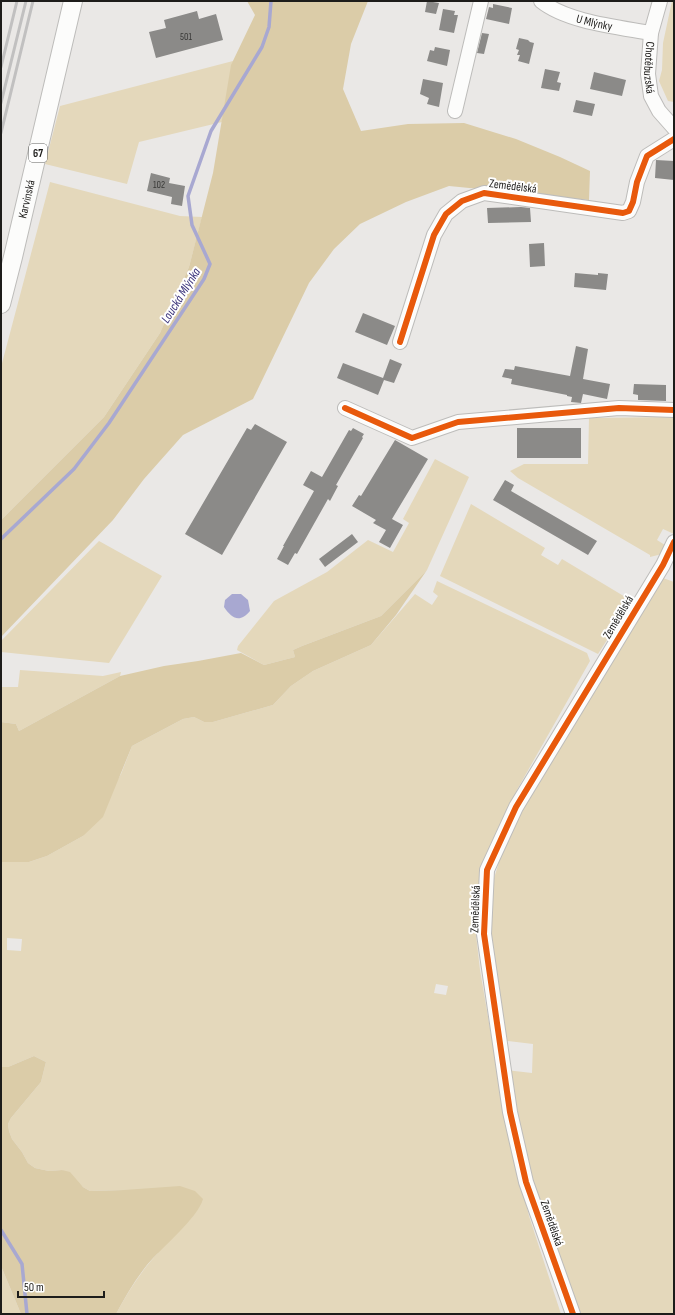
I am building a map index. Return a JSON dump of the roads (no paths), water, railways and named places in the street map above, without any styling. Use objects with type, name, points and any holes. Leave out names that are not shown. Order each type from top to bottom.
[{"type":"main road","name":"Karvinská","points":[[1,304],[73,1]]},
{"type":"street","points":[[454,111],[481,1]]},
{"type":"street","name":"U Mlýnky","points":[[542,1],[549,8],[574,18],[651,33]]},
{"type":"street","name":"Chotěbuzská","points":[[660,1],[651,33],[648,74],[651,96],[658,111],[674,128]]},
{"type":"street","name":"Zemědělská","points":[[400,342],[434,235],[446,214],[462,202],[484,192],[622,213],[629,211],[633,202],[637,182],[647,156],[674,139]]},
{"type":"street","points":[[345,408],[412,438],[458,422],[619,408],[674,410]]},
{"type":"street","name":"Zemědělská","points":[[573,1314],[526,1182],[510,1112],[484,934],[487,870],[516,807],[659,571],[674,542]]},
{"type":"water","points":[[232,594],[241,594],[248,600],[250,611],[243,617],[233,617],[224,607],[225,600]]},
{"type":"waterway","name":"Loucká Mlýnka","points":[[1,539],[74,469],[109,423],[204,279],[210,264],[192,225],[188,196],[211,131],[262,47],[269,27],[271,1]]},
{"type":"waterway","name":"Loucká Mlýnka","points":[[1,1230],[22,1264],[27,1314]]},
{"type":"railway","points":[[1,67],[17,1]]},
{"type":"railway","points":[[1,103],[26,1]]},
{"type":"railway","points":[[1,133],[33,1]]}]
